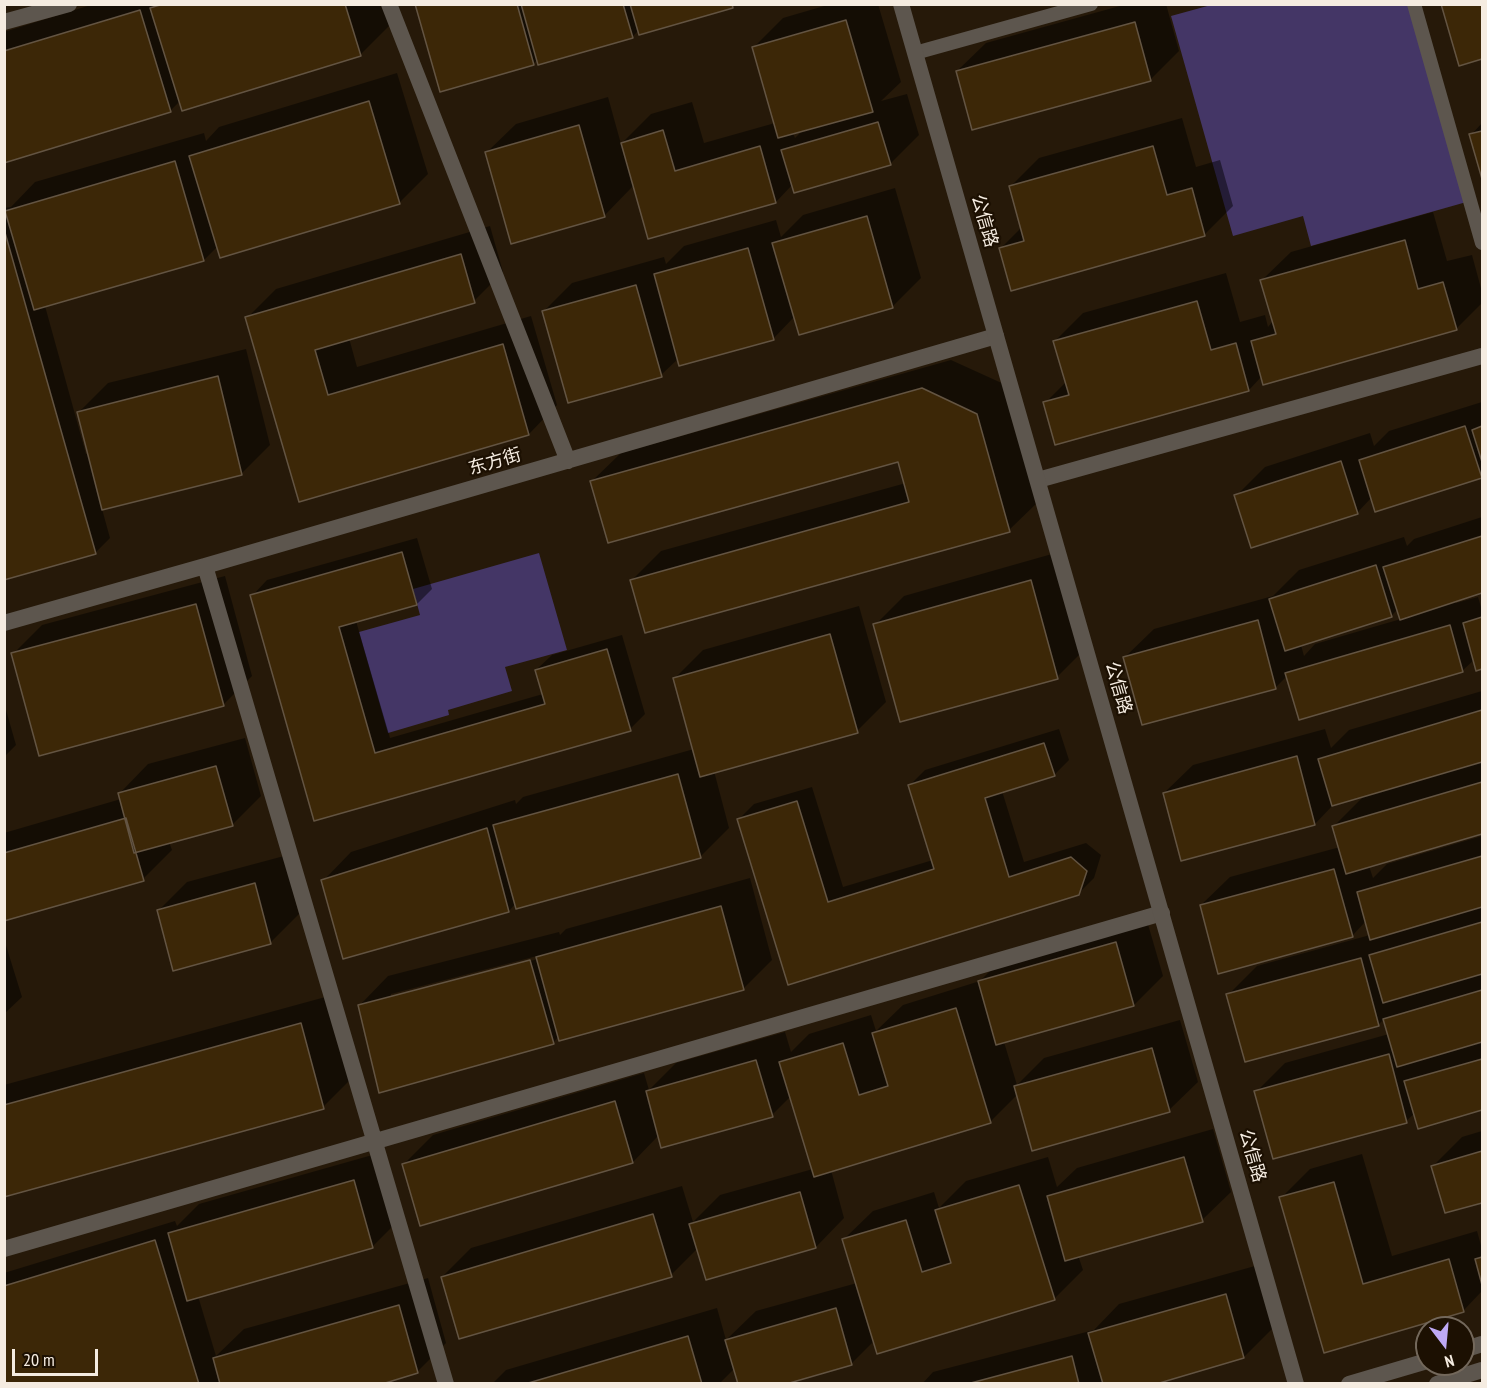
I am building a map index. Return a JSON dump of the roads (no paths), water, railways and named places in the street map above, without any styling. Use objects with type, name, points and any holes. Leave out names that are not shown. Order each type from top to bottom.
[{"type":"street","points":[[4,22],[69,4]]},
{"type":"street","points":[[388,4],[567,461]]},
{"type":"street","name":"公信路","points":[[901,4],[1296,1383]]},
{"type":"street","name":"东方街","points":[[4,623],[996,336]]},
{"type":"street","points":[[1038,480],[1482,357]]},
{"type":"street","points":[[205,566],[446,1383]]},
{"type":"street","points":[[4,1249],[1162,913]]},
{"type":"street","points":[[1349,1383],[1415,1364]]},
{"type":"street","points":[[1437,1383],[1482,1370]]},
{"type":"lane","points":[[915,53],[1091,4]]},
{"type":"lane","points":[[1414,4],[1482,243]]}]
